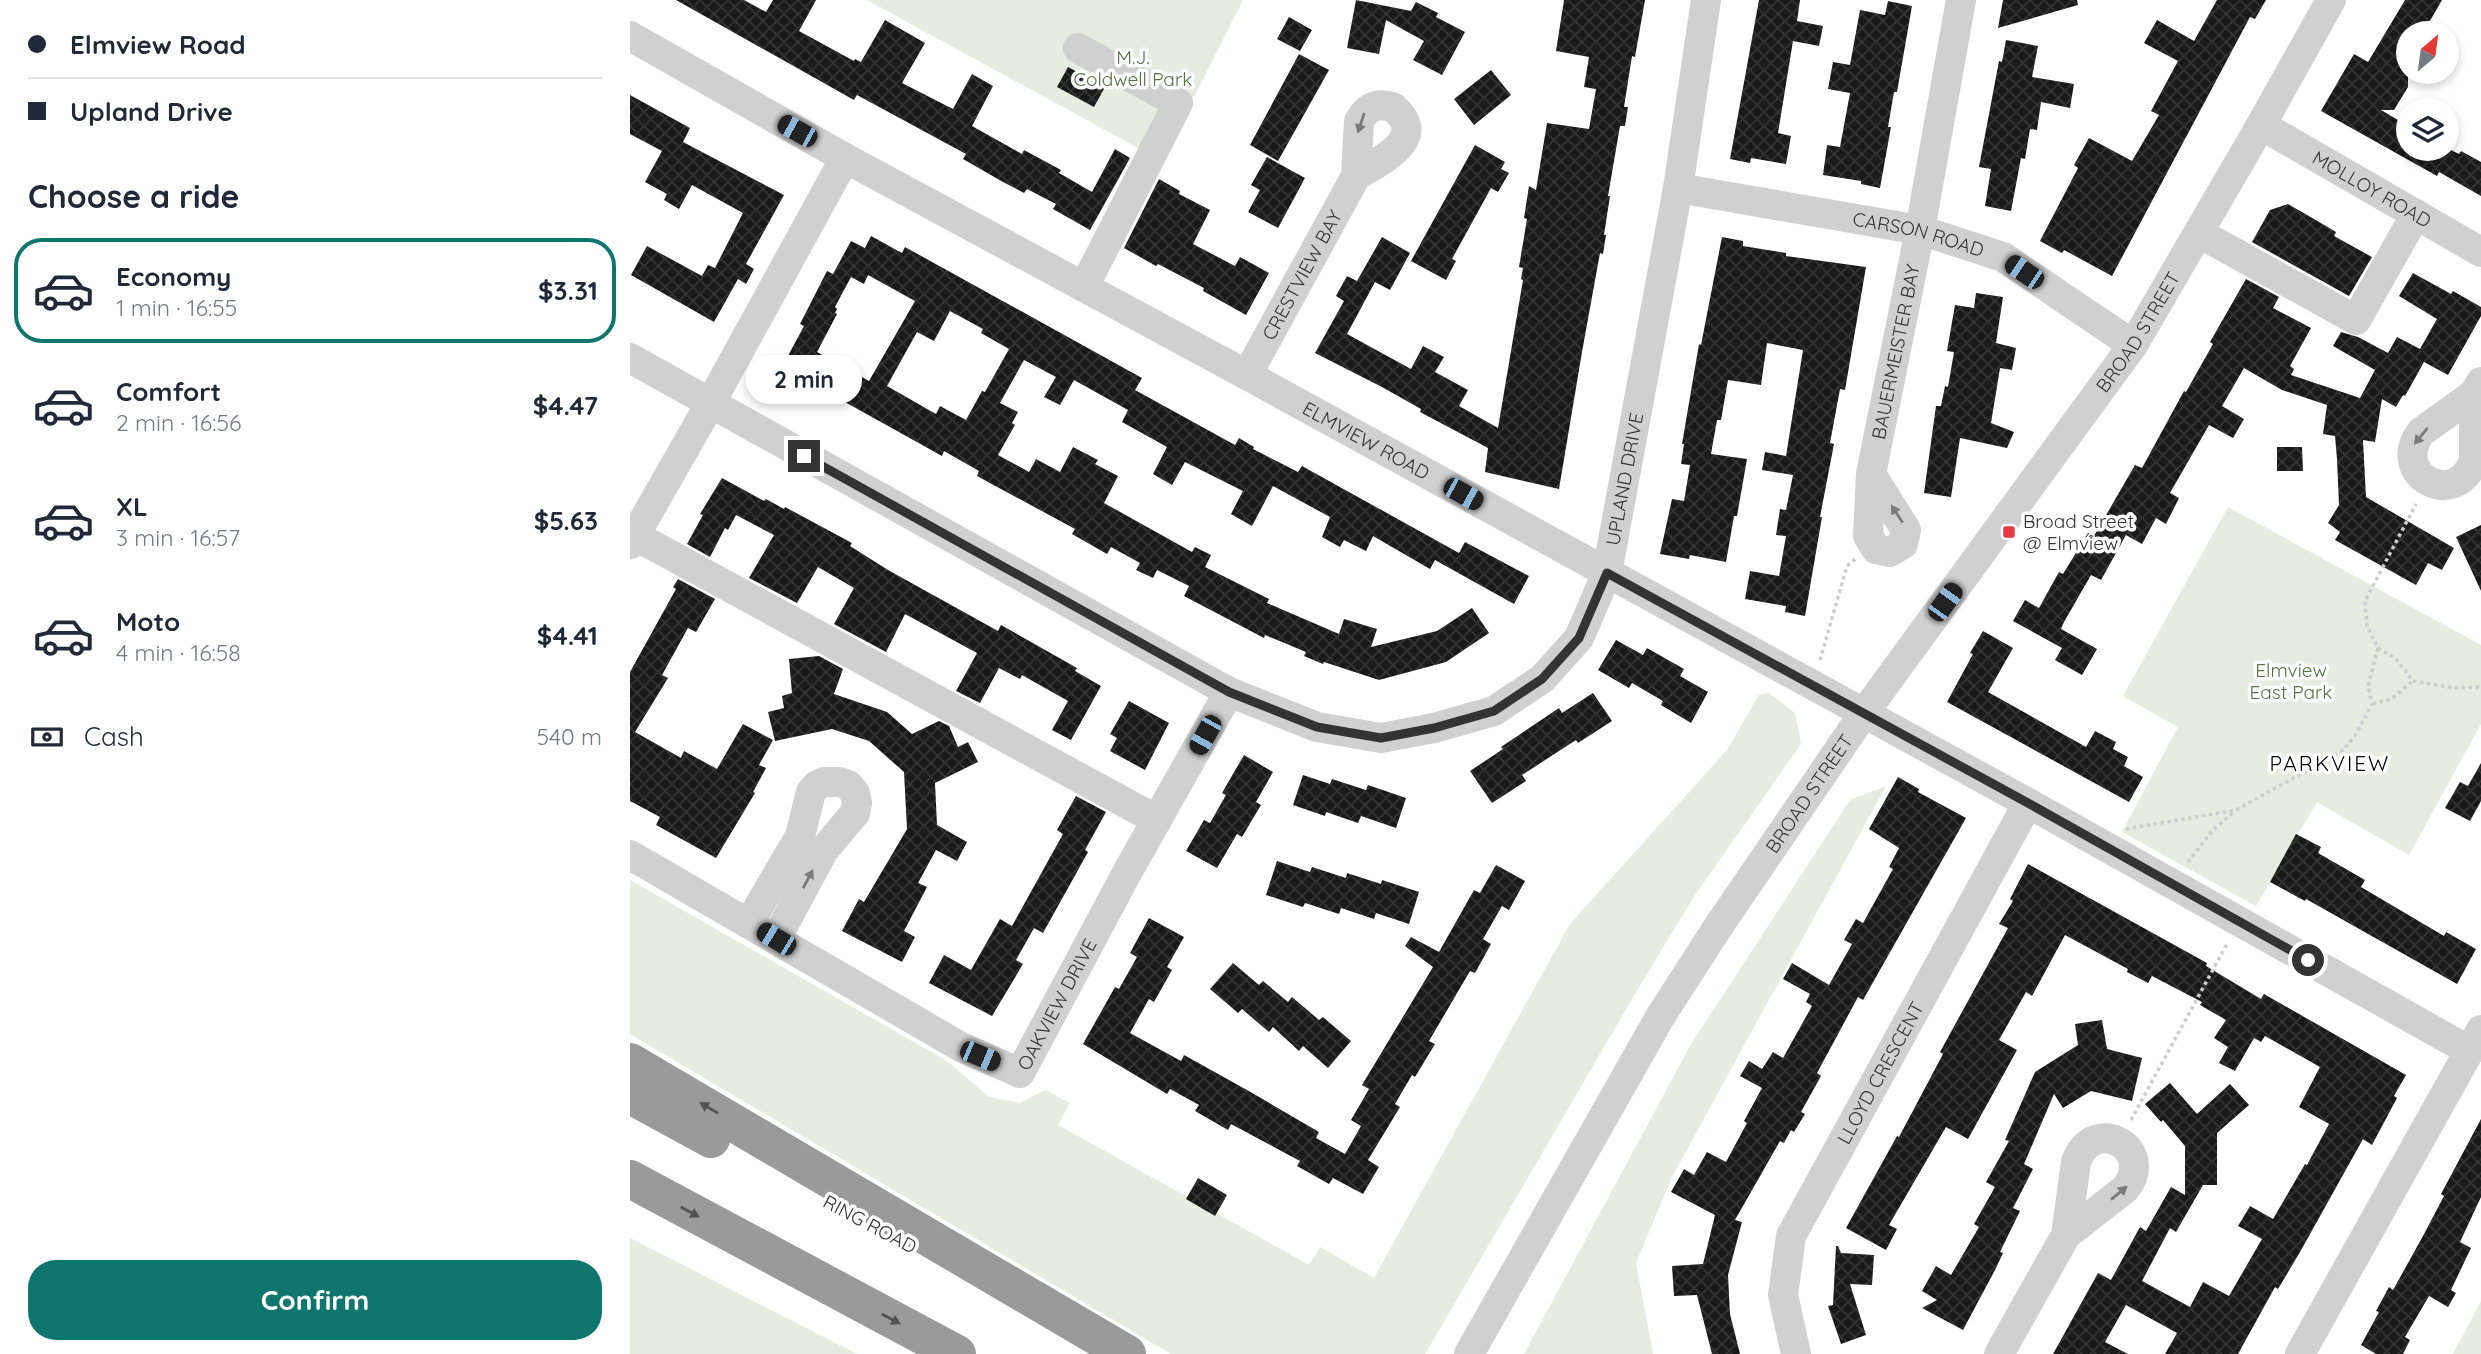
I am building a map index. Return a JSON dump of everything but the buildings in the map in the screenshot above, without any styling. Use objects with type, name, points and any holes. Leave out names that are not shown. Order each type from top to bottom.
[{"type":"highway","points":[[630,1062],[1127,1354]]},
{"type":"highway","name":"RING ROAD","points":[[630,1095],[1110,1354]]},
{"type":"highway","points":[[630,1180],[957,1354]]},
{"type":"street","name":"UPLAND DRIVE","points":[[630,358],[1229,692],[1317,727],[1381,738],[1434,728],[1494,711],[1542,679],[1579,638],[1607,573],[1678,188],[1706,0]]},
{"type":"street","name":"BAUERMEISTER BAY","points":[[1870,544],[1868,536],[1871,474],[1920,230],[1961,0]]},
{"type":"street","name":"BROAD STREET","points":[[1469,1354],[1660,1017],[1864,713],[2133,345],[2262,125],[2331,0]]},
{"type":"street","name":"ELMVIEW ROAD","points":[[630,36],[845,158],[1864,713],[2239,922],[2475,1041]]},
{"type":"street","points":[[1078,48],[1178,103],[1084,287]]},
{"type":"street","name":"MOLLOY ROAD","points":[[2262,125],[2481,252]]},
{"type":"street","points":[[845,158],[710,404],[631,538],[1157,820]]},
{"type":"street","name":"CRESTVIEW BAY","points":[[1247,375],[1356,176]]},
{"type":"street","name":"CARSON ROAD","points":[[1678,188],[1920,230],[2003,257],[2133,345]]},
{"type":"street","points":[[2199,233],[2356,320],[2416,214]]},
{"type":"street","points":[[2478,388],[2474,460],[2471,469],[2457,482],[2437,485],[2428,481],[2415,468],[2412,449],[2416,439],[2421,432],[2478,388]]},
{"type":"street","name":"OAKVIEW DRIVE","points":[[630,855],[961,1047],[1020,1073],[1229,692]]},
{"type":"street","points":[[749,923],[800,836],[811,792],[824,782],[848,785],[855,793],[855,813],[824,850],[776,939]]},
{"type":"street","name":"LLOYD CRESCENT","points":[[1796,1354],[1783,1295],[1791,1236],[2028,803]]},
{"type":"street","points":[[2300,1354],[2475,1041]]},
{"type":"street","points":[[1999,1354],[2066,1235],[2079,1153],[2092,1141],[2111,1139],[2119,1142],[2132,1155],[2134,1174],[2131,1182],[2066,1235]]},
{"type":"path","points":[[2428,481],[2364,601],[2367,626],[2378,648],[2396,659],[2413,681],[2454,688],[2481,687]]},
{"type":"path","points":[[1812,685],[1847,566],[1870,544]]},
{"type":"path","points":[[2174,885],[2213,830],[2236,810],[2342,751],[2355,736],[2372,704],[2368,686],[2378,648]]},
{"type":"path","points":[[2372,704],[2391,699],[2413,681]]},
{"type":"path","points":[[2111,851],[2124,829],[2236,810]]},
{"type":"path","points":[[2119,1142],[2239,922]]},
{"type":"green space","name":"M.J. Coldwell Park","points":[[867,0],[1243,0],[1160,164],[1140,149]]},
{"type":"green space","name":"Elmview East Park","points":[[2228,507],[2481,645],[2481,724],[2409,855],[2317,802],[2256,906],[2122,832],[2178,727],[2123,696]]},
{"type":"green space","points":[[1769,693],[1795,713],[1801,744],[1693,898],[1425,1354],[1171,1354],[630,1034],[630,880],[947,1061],[989,1097],[1020,1103],[1045,1090],[1070,1103],[1058,1125],[1309,1265],[1320,1247],[1374,1278],[1570,924],[1727,750],[1759,695]]},
{"type":"green space","points":[[1886,786],[1672,1177],[1636,1263],[1653,1354],[1524,1354],[1690,1046],[1850,800]]},
{"type":"green space","points":[[630,1238],[857,1354],[630,1354]]},
{"type":"green space","points":[[2481,1301],[2481,1354],[2453,1354]]},
{"type":"place","name":"Broad Street @ Elmview","points":[[2009,532]]},
{"type":"district","name":"PARKVIEW","points":[[2330,763]]},
{"type":"route","points":[[804,456],[1229,692],[1317,727],[1381,738],[1434,728],[1494,711],[1542,679],[1579,638],[1607,573],[2028,803],[2308,960]]}]
